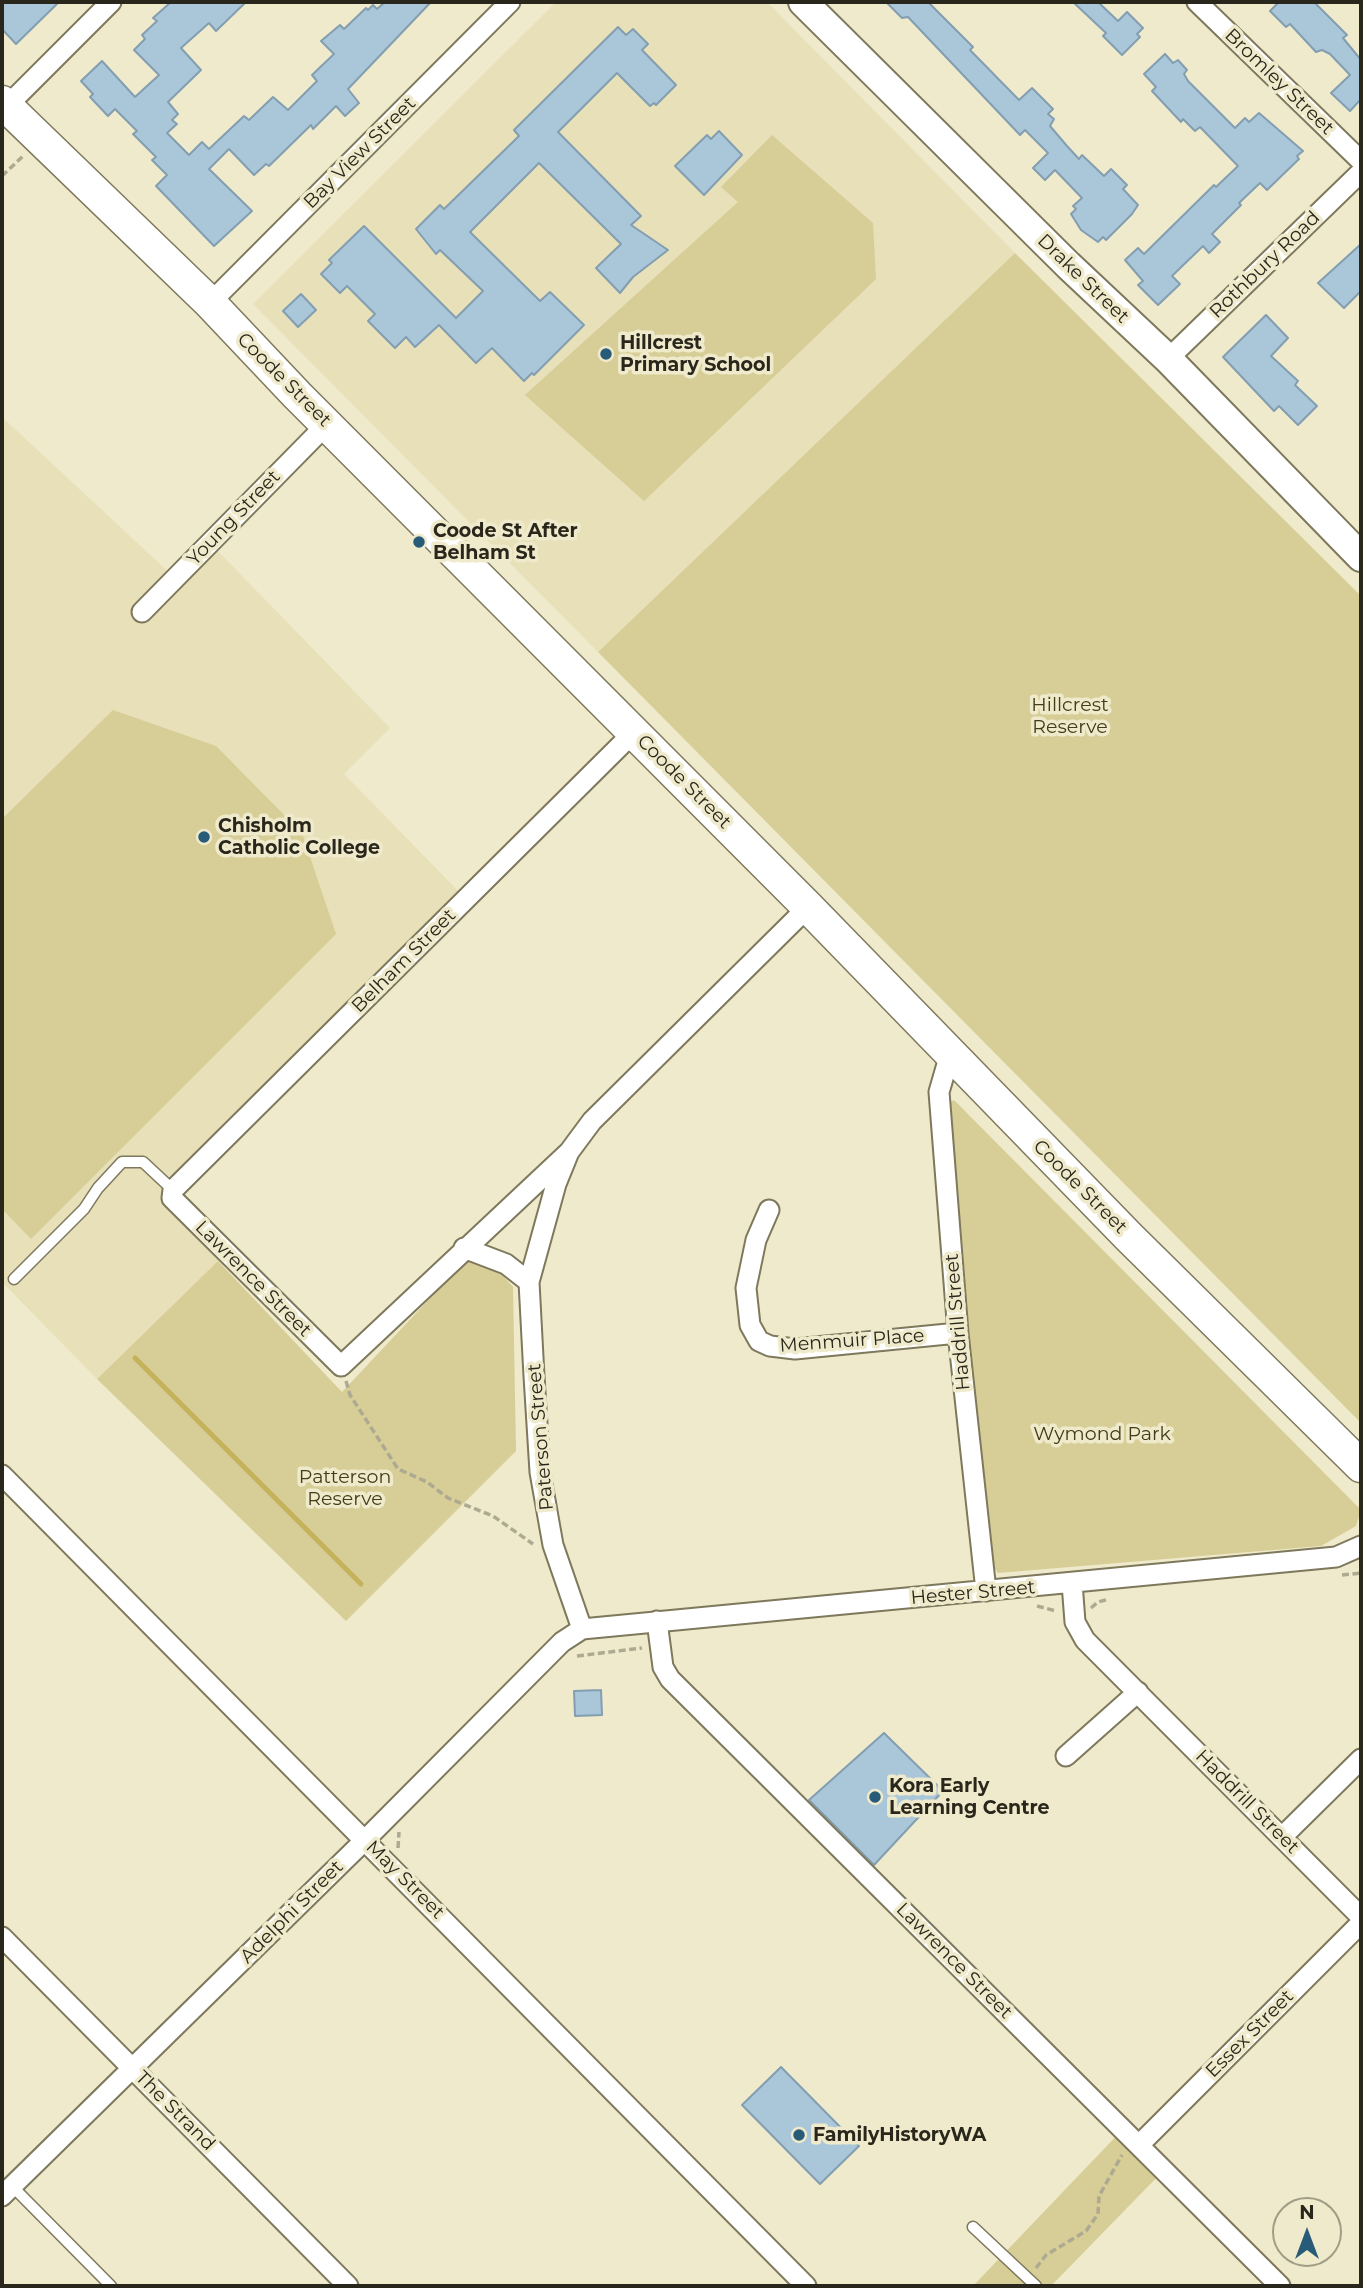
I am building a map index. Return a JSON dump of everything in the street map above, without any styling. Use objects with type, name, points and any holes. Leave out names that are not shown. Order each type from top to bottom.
[{"type":"main road","name":"Coode Street","points":[[4,105],[210,303],[808,907],[1129,1237],[1361,1466]]},
{"type":"street","points":[[4,105],[111,2]]},
{"type":"street","name":"Bay View Street","points":[[210,303],[510,2]]},
{"type":"street","name":"Drake Street","points":[[803,2],[1068,265],[1168,359],[1361,557]]},
{"type":"street","name":"Bromley Street","points":[[1197,2],[1361,161]]},
{"type":"street","name":"Rothbury Road","points":[[1168,359],[1361,172]]},
{"type":"street","name":"Young Street","points":[[142,612],[327,424]]},
{"type":"street","name":"Belham Street","points":[[173,1190],[634,732]]},
{"type":"street","name":"Paterson Street","points":[[341,1366],[569,1152],[592,1121],[808,907]]},
{"type":"street","name":"Haddrill Street","points":[[950,1054],[939,1092],[958,1333],[986,1591]]},
{"type":"street","name":"Paterson Street","points":[[569,1152],[556,1184],[529,1282],[540,1472],[553,1545],[582,1629]]},
{"type":"street","name":"Lawrence Street","points":[[173,1190],[172,1198],[341,1366]]},
{"type":"street","name":"Menmuir Place","points":[[769,1210],[756,1240],[746,1288],[750,1325],[759,1341],[770,1346],[795,1349],[958,1333]]},
{"type":"street","points":[[464,1248],[506,1264],[529,1282]]},
{"type":"street","name":"May Street","points":[[2,1475],[366,1839],[806,2286]]},
{"type":"street","name":"Hester Street","points":[[582,1629],[1336,1557],[1361,1546]]},
{"type":"street","name":"Haddrill Street","points":[[1072,1584],[1079,1631],[1361,1917]]},
{"type":"street","name":"Lawrence Street","points":[[657,1621],[663,1667],[670,1679],[1280,2286]]},
{"type":"street","name":"Adelphi Street","points":[[7,2191],[366,1839],[562,1642],[582,1629]]},
{"type":"street","points":[[1066,1756],[1138,1692]]},
{"type":"street","points":[[1282,1837],[1361,1759]]},
{"type":"street","name":"Essex Street","points":[[1135,2141],[1361,1923]]},
{"type":"street","name":"The Strand","points":[[2,1937],[348,2286]]},
{"type":"lane","points":[[15,1279],[84,1209],[98,1188],[122,1163],[143,1163],[173,1190]]},
{"type":"lane","points":[[7,2191],[111,2286]]},
{"type":"lane","points":[[973,2227],[1028,2284]]},
{"type":"path","points":[[2,176],[41,140]]},
{"type":"path","points":[[341,1366],[350,1395],[398,1469],[427,1482],[448,1498],[493,1516],[540,1548],[553,1545]]},
{"type":"path","points":[[1028,2284],[1046,2255],[1086,2231],[1098,2214],[1099,2196],[1135,2141]]},
{"type":"shaded area","name":"Hillcrest Primary School","points":[[556,2],[767,2],[1015,253],[598,652],[253,304]]},
{"type":"shaded area","name":"Chisholm Catholic College","points":[[2,417],[175,578],[210,543],[390,728],[344,774],[467,900],[173,1190],[218,1261],[97,1379],[2,1282]]},
{"type":"green space","points":[[772,135],[873,223],[876,279],[644,501],[525,395],[738,202],[721,187]]},
{"type":"green space","name":"Hillcrest Reserve","points":[[1015,253],[1361,596],[1361,1423],[598,652]]},
{"type":"green space","points":[[113,710],[216,746],[302,833],[336,934],[31,1239],[2,1209],[2,819]]},
{"type":"green space","name":"Wymond Park","points":[[954,1100],[1361,1510],[1356,1526],[1321,1546],[998,1573],[984,1554],[941,1108]]},
{"type":"green space","name":"Patterson Reserve","points":[[218,1261],[342,1392],[465,1261],[495,1267],[513,1287],[516,1451],[346,1621],[97,1379]]},
{"type":"green space","points":[[1123,2129],[1164,2170],[1051,2286],[973,2286]]},
{"type":"building","points":[[2,2],[59,2],[16,44],[2,29]]},
{"type":"building","points":[[171,2],[246,2],[216,31],[209,23],[181,48],[201,70],[168,102],[178,114],[172,120],[177,124],[167,133],[189,155],[202,142],[209,149],[244,116],[249,120],[273,97],[288,110],[317,81],[312,75],[334,54],[321,41],[340,25],[344,29],[366,8],[368,10],[373,5],[377,9],[385,2],[431,2],[348,89],[359,103],[345,116],[336,106],[313,129],[311,125],[269,166],[266,164],[254,175],[229,149],[209,169],[252,211],[214,246],[156,186],[167,175],[152,160],[156,157],[133,134],[137,131],[115,109],[108,116],[90,97],[93,94],[81,81],[102,61],[135,97],[159,75],[134,50],[145,39],[142,35],[157,21],[153,18]]},
{"type":"building","points":[[886,2],[928,2],[973,47],[970,50],[1019,100],[1032,88],[1053,109],[1048,114],[1054,119],[1050,126],[1079,159],[1082,155],[1104,176],[1111,169],[1127,185],[1123,189],[1138,205],[1132,214],[1106,240],[1103,237],[1098,242],[1081,230],[1071,214],[1076,209],[1073,206],[1082,198],[1055,170],[1045,180],[1033,168],[1048,153],[1025,130],[1020,135],[908,17],[902,18]]},
{"type":"building","points":[[1073,2],[1098,2],[1118,21],[1127,12],[1143,28],[1137,34],[1140,37],[1122,55],[1103,36],[1106,33]]},
{"type":"building","points":[[1279,2],[1314,2],[1347,35],[1343,38],[1361,60],[1361,99],[1350,111],[1331,93],[1350,75],[1330,54],[1322,50],[1316,52],[1290,24],[1286,27],[1270,11]]},
{"type":"building","points":[[618,27],[626,35],[633,29],[648,44],[642,50],[676,85],[656,105],[654,103],[650,106],[617,73],[558,132],[641,216],[631,225],[668,250],[633,277],[620,293],[596,268],[621,244],[539,163],[470,232],[540,301],[550,292],[584,325],[534,375],[532,373],[524,381],[492,348],[476,363],[439,325],[415,347],[406,337],[395,348],[368,321],[375,314],[347,286],[340,293],[321,274],[332,263],[329,260],[364,226],[456,318],[483,291],[440,250],[436,254],[416,229],[440,205],[444,209],[519,136],[514,130]]},
{"type":"building","points":[[1165,54],[1173,63],[1178,60],[1187,70],[1184,74],[1188,81],[1235,128],[1245,118],[1249,122],[1259,113],[1303,151],[1297,156],[1299,159],[1267,190],[1260,183],[1239,203],[1241,205],[1212,234],[1220,242],[1209,253],[1203,246],[1172,276],[1180,284],[1158,305],[1138,285],[1143,281],[1125,260],[1138,248],[1144,254],[1214,185],[1216,187],[1238,166],[1200,127],[1195,131],[1183,119],[1181,122],[1152,91],[1156,87],[1144,74]]},
{"type":"building","points":[[719,131],[742,155],[704,195],[675,166],[707,135],[711,139]]},
{"type":"building","points":[[1361,244],[1361,291],[1344,308],[1318,283]]},
{"type":"building","points":[[301,294],[316,310],[298,327],[283,311]]},
{"type":"building","points":[[1266,315],[1288,338],[1271,356],[1298,381],[1295,385],[1317,406],[1298,425],[1279,406],[1274,411],[1223,357]]},
{"type":"building","points":[[601,1690],[602,1715],[575,1716],[574,1691]]},
{"type":"building","name":"Kora Early Learning Centre","points":[[884,1733],[943,1791],[874,1865],[809,1800]]},
{"type":"building","points":[[781,2067],[859,2146],[820,2184],[742,2105]]},
{"type":"waterway","points":[[135,1358],[361,1584]]},
{"type":"place","name":"Hillcrest Primary School","points":[[606,354]]},
{"type":"place","name":"Coode St After Belham St","points":[[419,542]]},
{"type":"place","name":"Chisholm Catholic College","points":[[204,837]]},
{"type":"place","name":"Kora Early Learning Centre","points":[[875,1797]]},
{"type":"place","name":"FamilyHistoryWA","points":[[799,2135]]}]
